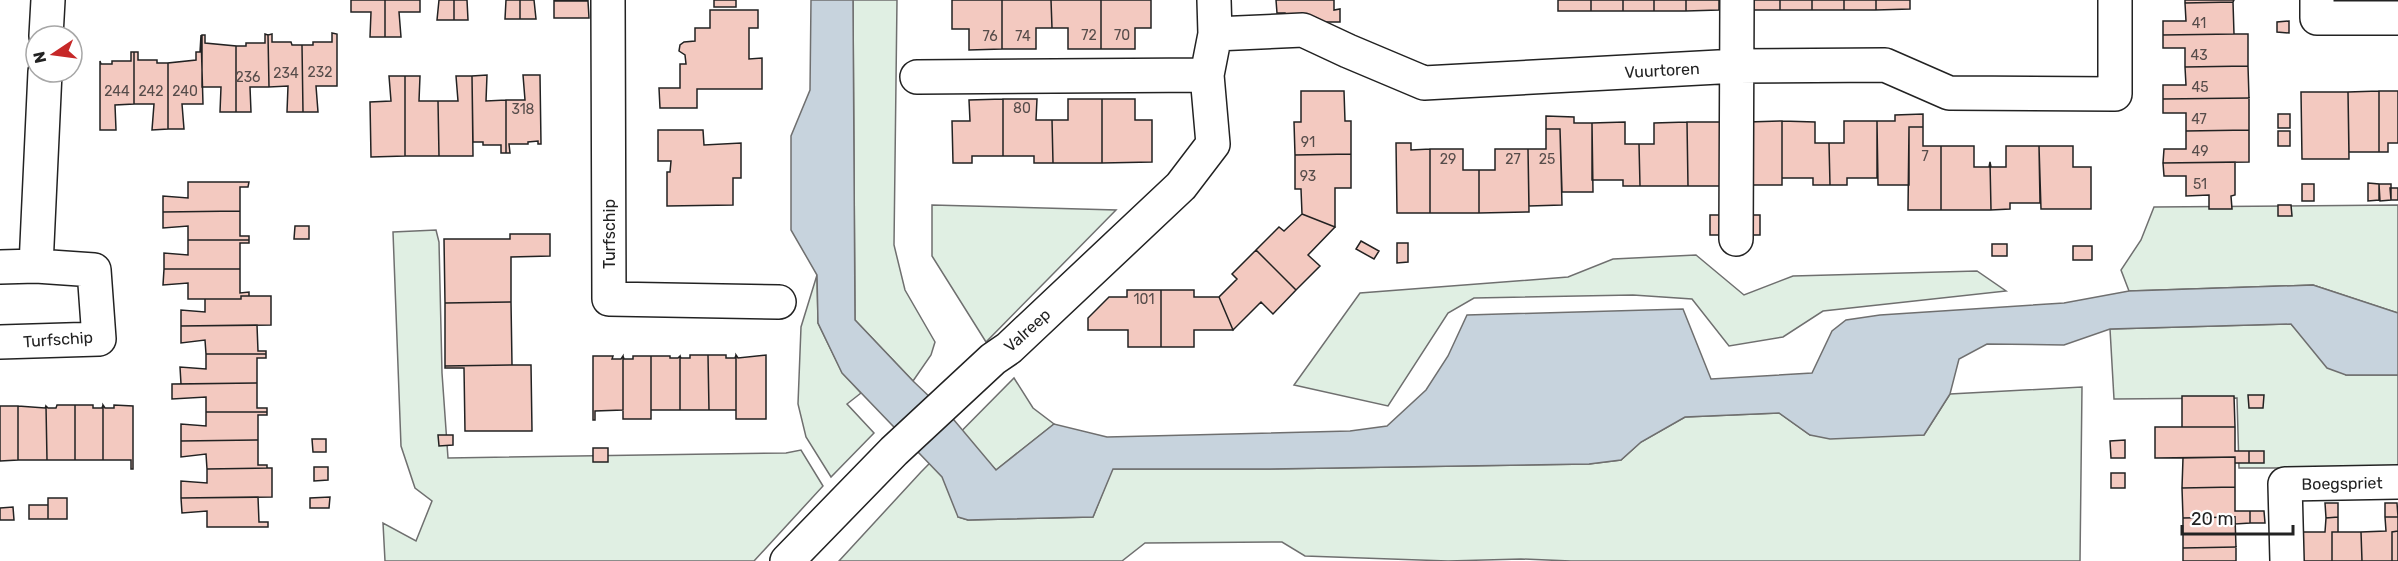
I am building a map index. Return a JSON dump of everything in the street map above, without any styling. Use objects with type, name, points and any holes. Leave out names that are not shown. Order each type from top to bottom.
[{"type":"street","points":[[47,24],[48,0]]},
{"type":"street","name":"Turfschip","points":[[608,0],[609,299],[779,302]]},
{"type":"street","name":"Valreep","points":[[787,561],[894,451],[1181,186],[1213,144],[1207,75],[1215,34],[1214,0]]},
{"type":"street","points":[[1736,239],[1737,0]]},
{"type":"street","name":"Vuurtoren","points":[[1215,34],[1303,30],[1424,83],[1737,66],[1885,65],[1949,93],[2115,94],[2115,0]]},
{"type":"street","points":[[2317,0],[2317,18],[2398,18]]},
{"type":"street","points":[[917,77],[1207,75]]},
{"type":"street","points":[[36,266],[44,84]]},
{"type":"street","name":"Turfschip","points":[[0,267],[36,266],[94,270],[99,339],[0,342]]},
{"type":"street","name":"Boegspriet","points":[[2287,561],[2285,484],[2398,482]]},
{"type":"green space","points":[[853,0],[897,0],[894,245],[905,290],[935,342],[931,355],[913,381],[855,320]]},
{"type":"green space","points":[[932,205],[1116,210],[986,342],[932,256]]},
{"type":"green space","points":[[2398,205],[2398,313],[2313,285],[2129,291],[2121,270],[2141,240],[2154,207]]},
{"type":"green space","points":[[436,230],[439,242],[442,373],[448,458],[786,453],[801,450],[823,486],[754,561],[385,561],[383,523],[416,541],[432,501],[415,488],[401,446],[393,232]]},
{"type":"green space","points":[[1696,255],[1744,295],[1793,276],[1977,271],[2006,291],[1823,311],[1783,337],[1729,346],[1692,299],[1633,295],[1474,298],[1448,313],[1388,406],[1294,385],[1360,293],[1568,277],[1613,259]]},
{"type":"green space","points":[[817,275],[818,323],[842,372],[861,393],[847,404],[874,433],[831,477],[806,437],[798,404],[801,327]]},
{"type":"green space","points":[[2291,324],[2310,345],[2346,375],[2398,375],[2398,468],[2239,468],[2237,398],[2114,399],[2110,329]]},
{"type":"green space","points":[[1014,378],[1033,408],[1054,424],[996,470],[968,440],[958,517],[968,520],[1093,517],[1112,469],[1589,464],[1621,460],[1641,442],[1685,417],[1779,413],[1810,435],[1924,435],[1950,394],[2082,387],[2080,561],[1571,561],[1521,559],[1448,561],[1305,556],[1282,542],[1145,543],[1122,561],[839,561],[921,472]]},
{"type":"shaded area","points":[[811,0],[853,0],[855,320],[954,420],[996,470],[1054,424],[1107,437],[1350,431],[1387,426],[1426,390],[1448,356],[1467,315],[1683,309],[1711,379],[1812,373],[1832,331],[1846,320],[1880,315],[2064,303],[2129,291],[2313,285],[2398,313],[2398,375],[2346,375],[2327,368],[2291,324],[2110,329],[2064,345],[1987,344],[1959,359],[1950,394],[1924,435],[1830,439],[1810,435],[1779,413],[1685,417],[1641,442],[1621,460],[1589,464],[1113,469],[1093,517],[968,520],[958,517],[942,477],[842,373],[818,323],[817,275],[791,230],[791,136],[810,90]]},
{"type":"building","points":[[351,0],[385,0],[385,37],[370,37],[371,12],[351,12]]},
{"type":"building","points":[[385,0],[420,0],[420,12],[399,12],[401,37],[385,37]]},
{"type":"building","points":[[439,0],[454,0],[454,20],[437,20]]},
{"type":"building","points":[[454,0],[467,0],[468,20],[454,20]]},
{"type":"building","points":[[506,0],[520,0],[520,19],[505,19]]},
{"type":"building","points":[[520,0],[534,0],[536,19],[520,19]]},
{"type":"building","points":[[588,0],[588,1],[554,1]]},
{"type":"building","points":[[714,0],[736,0],[736,7],[714,7]]},
{"type":"building","points":[[952,0],[1002,0],[1002,49],[969,50],[969,29],[952,29]]},
{"type":"building","points":[[1002,0],[1051,0],[1052,28],[1036,28],[1036,49],[1002,49]]},
{"type":"building","points":[[1051,0],[1101,0],[1101,49],[1068,49],[1068,28],[1052,28]]},
{"type":"building","points":[[1101,0],[1151,0],[1151,28],[1135,28],[1135,49],[1101,49]]},
{"type":"building","points":[[1276,0],[1334,0],[1334,10],[1340,9],[1340,22],[1277,22],[1286,20],[1285,13],[1277,13]]},
{"type":"building","points":[[1558,0],[1591,0],[1591,11],[1558,11]]},
{"type":"building","points":[[1591,0],[1623,0],[1623,11],[1591,11]]},
{"type":"building","points":[[1623,0],[1654,0],[1654,11],[1623,11]]},
{"type":"building","points":[[1654,0],[1686,0],[1686,11],[1654,11]]},
{"type":"building","points":[[1686,0],[1719,0],[1719,10],[1686,11]]},
{"type":"building","points":[[1747,0],[1780,0],[1780,10],[1747,10]]},
{"type":"building","points":[[1780,0],[1812,0],[1812,10],[1780,10]]},
{"type":"building","points":[[1812,0],[1844,0],[1844,10],[1812,10]]},
{"type":"building","points":[[1844,0],[1876,0],[1876,10],[1844,10]]},
{"type":"building","points":[[1876,0],[1910,0],[1910,9],[1876,10]]},
{"type":"building","points":[[2185,0],[2234,0],[2233,2],[2185,3]]},
{"type":"building","points":[[554,1],[588,1],[589,18],[554,18]]},
{"type":"building","points":[[2233,2],[2234,34],[2163,35],[2163,21],[2186,21],[2185,3]]},
{"type":"building","points":[[710,10],[758,10],[758,28],[749,28],[749,59],[762,58],[762,89],[697,89],[697,108],[660,108],[659,88],[680,88],[680,64],[686,64],[685,55],[679,51],[680,45],[684,42],[695,41],[695,28],[710,28]]},
{"type":"building","points":[[2289,21],[2289,33],[2277,32],[2277,22]]},
{"type":"building","points":[[332,33],[337,34],[337,86],[316,86],[318,112],[303,112],[302,45],[313,45],[313,42],[332,42]]},
{"type":"building","points":[[265,34],[268,35],[269,87],[250,87],[251,112],[236,112],[236,46],[246,46],[246,43],[265,43]]},
{"type":"building","points":[[272,34],[272,42],[291,42],[292,45],[302,45],[303,112],[287,112],[288,86],[269,87],[268,35]]},
{"type":"building","points":[[2248,34],[2248,66],[2185,67],[2185,48],[2163,48],[2163,35]]},
{"type":"building","points":[[201,35],[203,104],[182,104],[184,129],[168,129],[168,63],[196,60],[196,52],[200,52]]},
{"type":"building","points":[[202,35],[205,35],[205,43],[236,46],[236,112],[220,112],[221,87],[202,87]]},
{"type":"building","points":[[131,52],[134,52],[134,104],[115,105],[116,130],[100,130],[100,61],[101,64],[112,64],[112,61],[131,61]]},
{"type":"building","points":[[134,52],[138,52],[138,60],[157,60],[157,63],[168,63],[168,129],[152,130],[154,104],[134,104]]},
{"type":"building","points":[[2248,66],[2249,98],[2163,99],[2163,85],[2186,85],[2185,67]]},
{"type":"building","points":[[487,75],[486,101],[506,100],[506,153],[501,153],[501,145],[483,145],[483,142],[473,142],[472,76]]},
{"type":"building","points":[[523,75],[540,75],[541,144],[538,144],[538,141],[528,142],[528,144],[509,144],[510,153],[506,153],[506,100],[525,100]]},
{"type":"building","points":[[389,76],[405,76],[405,156],[371,157],[370,102],[391,101]]},
{"type":"building","points":[[405,76],[420,76],[419,101],[438,101],[439,156],[405,156]]},
{"type":"building","points":[[456,76],[472,76],[473,156],[439,156],[438,101],[458,101]]},
{"type":"building","points":[[1301,91],[1344,91],[1345,121],[1351,121],[1351,154],[1295,155],[1294,122],[1301,122]]},
{"type":"building","points":[[2379,91],[2379,152],[2349,152],[2348,92]]},
{"type":"building","points":[[2379,91],[2398,91],[2398,143],[2388,143],[2388,152],[2379,152]]},
{"type":"building","points":[[2301,92],[2348,92],[2349,159],[2302,159]]},
{"type":"building","points":[[2249,98],[2249,130],[2186,131],[2186,113],[2163,113],[2163,99]]},
{"type":"building","points":[[1003,99],[1003,156],[972,156],[972,163],[953,163],[952,121],[970,121],[969,100]]},
{"type":"building","points":[[1003,99],[1037,99],[1036,120],[1052,120],[1053,163],[1034,163],[1034,156],[1003,156]]},
{"type":"building","points":[[1068,99],[1102,99],[1102,163],[1053,163],[1052,120],[1068,120]]},
{"type":"building","points":[[1102,99],[1135,99],[1135,120],[1152,120],[1152,162],[1102,163]]},
{"type":"building","points":[[1923,114],[1923,127],[1909,127],[1909,185],[1878,185],[1877,121],[1895,121],[1895,115]]},
{"type":"building","points":[[2278,114],[2290,114],[2290,128],[2278,128]]},
{"type":"building","points":[[1546,116],[1574,117],[1574,123],[1592,123],[1593,192],[1562,192],[1560,129],[1546,129]]},
{"type":"building","points":[[1782,121],[1782,185],[1748,185],[1748,122]]},
{"type":"building","points":[[1782,121],[1815,122],[1815,143],[1829,143],[1830,185],[1813,185],[1813,178],[1782,178]]},
{"type":"building","points":[[1844,121],[1877,121],[1877,178],[1847,178],[1847,185],[1830,185],[1829,143],[1844,143]]},
{"type":"building","points":[[1625,122],[1625,144],[1639,144],[1640,186],[1623,186],[1623,180],[1592,180],[1592,123]]},
{"type":"building","points":[[1687,122],[1721,122],[1721,186],[1688,186]]},
{"type":"building","points":[[1687,122],[1688,186],[1640,186],[1639,144],[1654,144],[1654,123]]},
{"type":"building","points":[[1909,127],[1923,127],[1923,146],[1941,146],[1941,210],[1908,210]]},
{"type":"building","points":[[1546,129],[1560,129],[1562,205],[1529,206],[1528,149],[1546,149]]},
{"type":"building","points":[[658,130],[703,130],[704,145],[741,143],[741,178],[733,178],[733,205],[667,206],[667,172],[670,172],[671,161],[658,161]]},
{"type":"building","points":[[2249,130],[2249,162],[2163,163],[2164,149],[2186,149],[2186,131]]},
{"type":"building","points":[[2278,131],[2290,131],[2290,146],[2278,146]]},
{"type":"building","points":[[1396,143],[1411,143],[1411,150],[1430,149],[1430,213],[1397,213]]},
{"type":"building","points":[[1941,146],[1974,146],[1974,167],[1989,167],[1990,162],[1991,210],[1941,210]]},
{"type":"building","points":[[2006,146],[2039,146],[2040,203],[2010,203],[2010,209],[1991,210],[1990,162],[1991,167],[2006,167]]},
{"type":"building","points":[[2039,146],[2073,146],[2073,167],[2091,167],[2091,209],[2041,209]]},
{"type":"building","points":[[1430,149],[1463,149],[1463,170],[1479,170],[1479,213],[1430,213]]},
{"type":"building","points":[[1495,149],[1528,149],[1529,212],[1479,213],[1479,170],[1495,170]]},
{"type":"building","points":[[1351,154],[1351,188],[1335,188],[1335,227],[1302,214],[1301,189],[1295,189],[1295,155]]},
{"type":"building","points":[[2235,162],[2235,195],[2231,196],[2232,209],[2209,209],[2209,195],[2186,196],[2186,176],[2164,176],[2163,163]]},
{"type":"building","points":[[188,182],[249,182],[248,187],[240,187],[240,211],[163,212],[163,196],[188,198]]},
{"type":"building","points":[[2368,183],[2379,184],[2379,200],[2368,201]]},
{"type":"building","points":[[2302,184],[2314,184],[2314,201],[2302,201]]},
{"type":"building","points":[[2379,184],[2391,184],[2391,200],[2380,201]]},
{"type":"building","points":[[2390,188],[2398,188],[2398,200],[2391,200]]},
{"type":"building","points":[[2278,205],[2291,205],[2292,216],[2278,216]]},
{"type":"building","points":[[240,211],[240,236],[249,236],[249,240],[188,240],[188,226],[163,228],[163,212]]},
{"type":"building","points":[[1302,214],[1335,227],[1308,255],[1320,266],[1296,290],[1256,250],[1279,227],[1284,231]]},
{"type":"building","points":[[1710,215],[1721,215],[1721,235],[1710,235]]},
{"type":"building","points":[[1749,215],[1760,215],[1760,235],[1749,235]]},
{"type":"building","points":[[295,226],[309,226],[309,239],[294,239]]},
{"type":"building","points":[[510,234],[550,234],[550,256],[511,257],[511,302],[445,303],[444,239],[510,239]]},
{"type":"building","points":[[188,240],[249,240],[249,243],[240,243],[240,269],[164,269],[164,253],[188,255]]},
{"type":"building","points":[[1361,241],[1379,251],[1374,259],[1356,249]]},
{"type":"building","points":[[1397,243],[1408,243],[1408,262],[1397,263]]},
{"type":"building","points":[[1992,244],[2007,244],[2007,256],[1992,256]]},
{"type":"building","points":[[2073,246],[2092,246],[2092,260],[2073,260]]},
{"type":"building","points":[[1256,250],[1296,290],[1273,314],[1261,302],[1233,330],[1219,297],[1237,279],[1232,274]]},
{"type":"building","points":[[164,269],[240,269],[240,293],[249,292],[249,296],[241,296],[241,299],[188,299],[188,283],[163,285]]},
{"type":"building","points":[[1127,290],[1161,290],[1161,347],[1128,347],[1128,330],[1088,330],[1088,318],[1109,297],[1127,297]]},
{"type":"building","points":[[1161,290],[1194,290],[1194,297],[1219,297],[1233,330],[1194,330],[1194,347],[1161,347]]},
{"type":"building","points":[[241,296],[271,296],[271,325],[181,326],[181,310],[205,312],[205,299],[241,299]]},
{"type":"building","points":[[511,302],[512,365],[445,366],[445,303]]},
{"type":"building","points":[[257,325],[258,351],[266,351],[266,354],[206,354],[205,340],[181,343],[181,326]]},
{"type":"building","points":[[206,354],[266,354],[266,358],[257,358],[257,383],[181,384],[180,367],[206,369]]},
{"type":"building","points":[[690,355],[708,355],[709,410],[680,410],[680,356],[690,358]]},
{"type":"building","points":[[708,355],[726,355],[726,358],[735,358],[736,355],[736,410],[709,410]]},
{"type":"building","points":[[736,355],[738,358],[766,355],[766,419],[736,419]]},
{"type":"building","points":[[593,356],[613,356],[612,359],[621,359],[623,356],[623,410],[595,411],[595,420],[593,420]]},
{"type":"building","points":[[623,356],[624,359],[633,359],[633,356],[651,356],[651,419],[623,419]]},
{"type":"building","points":[[651,356],[678,358],[680,356],[680,410],[651,410]]},
{"type":"building","points":[[531,365],[532,431],[465,431],[464,368],[445,368],[445,366]]},
{"type":"building","points":[[257,383],[257,408],[267,408],[267,412],[206,412],[206,397],[172,399],[172,384]]},
{"type":"building","points":[[2248,395],[2264,395],[2263,408],[2249,408]]},
{"type":"building","points":[[2182,396],[2234,396],[2235,427],[2182,427]]},
{"type":"building","points":[[57,405],[75,405],[75,460],[47,460],[46,406],[56,408]]},
{"type":"building","points":[[75,405],[93,405],[93,408],[102,408],[103,405],[103,460],[75,460]]},
{"type":"building","points":[[103,405],[105,408],[114,408],[114,405],[133,406],[133,469],[131,469],[131,460],[103,460]]},
{"type":"building","points":[[0,406],[18,406],[18,460],[0,461]]},
{"type":"building","points":[[18,406],[45,408],[46,406],[47,460],[18,460]]},
{"type":"building","points":[[206,412],[267,412],[267,415],[258,415],[258,440],[181,441],[181,424],[206,426]]},
{"type":"building","points":[[2155,427],[2235,427],[2235,451],[2249,451],[2249,463],[2235,463],[2235,457],[2155,458]]},
{"type":"building","points":[[438,435],[453,435],[453,445],[439,446]]},
{"type":"building","points":[[312,439],[326,439],[326,452],[313,452]]},
{"type":"building","points":[[258,440],[258,465],[267,465],[267,468],[207,469],[206,454],[181,457],[181,441]]},
{"type":"building","points":[[2125,440],[2125,458],[2111,458],[2110,441]]},
{"type":"building","points":[[593,448],[608,448],[608,462],[593,462]]},
{"type":"building","points":[[2249,451],[2264,451],[2264,463],[2249,463]]},
{"type":"building","points":[[2235,457],[2235,487],[2182,488],[2183,458]]},
{"type":"building","points":[[314,467],[328,467],[328,480],[314,481]]},
{"type":"building","points":[[272,468],[272,497],[181,498],[181,481],[207,483],[207,469]]},
{"type":"building","points":[[2111,473],[2125,473],[2125,488],[2111,488]]},
{"type":"building","points":[[2235,487],[2235,511],[2250,511],[2250,523],[2235,524],[2235,517],[2183,518],[2182,488]]},
{"type":"building","points":[[258,497],[259,522],[268,522],[268,527],[207,527],[207,511],[182,513],[181,498]]},
{"type":"building","points":[[330,497],[329,508],[310,508],[310,498]]},
{"type":"building","points":[[48,498],[67,498],[67,519],[48,519]]},
{"type":"building","points":[[2325,503],[2338,503],[2338,517],[2326,518]]},
{"type":"building","points":[[2385,503],[2397,503],[2398,517],[2385,517]]},
{"type":"building","points":[[29,505],[48,505],[48,519],[29,519]]},
{"type":"building","points":[[13,507],[14,520],[0,520],[0,508]]},
{"type":"building","points":[[2250,511],[2264,511],[2265,523],[2250,523]]},
{"type":"building","points":[[2235,517],[2236,547],[2183,548],[2183,518]]},
{"type":"building","points":[[2338,517],[2338,532],[2332,532],[2332,561],[2300,561],[2300,532],[2325,532],[2326,518]]},
{"type":"building","points":[[2385,517],[2398,517],[2398,531],[2392,532],[2392,561],[2362,561],[2361,532],[2386,531]]},
{"type":"building","points":[[2398,531],[2398,561],[2392,561],[2392,532]]},
{"type":"building","points":[[2332,532],[2361,532],[2362,561],[2332,561]]},
{"type":"building","points":[[2236,547],[2236,561],[2183,561],[2183,548]]}]
